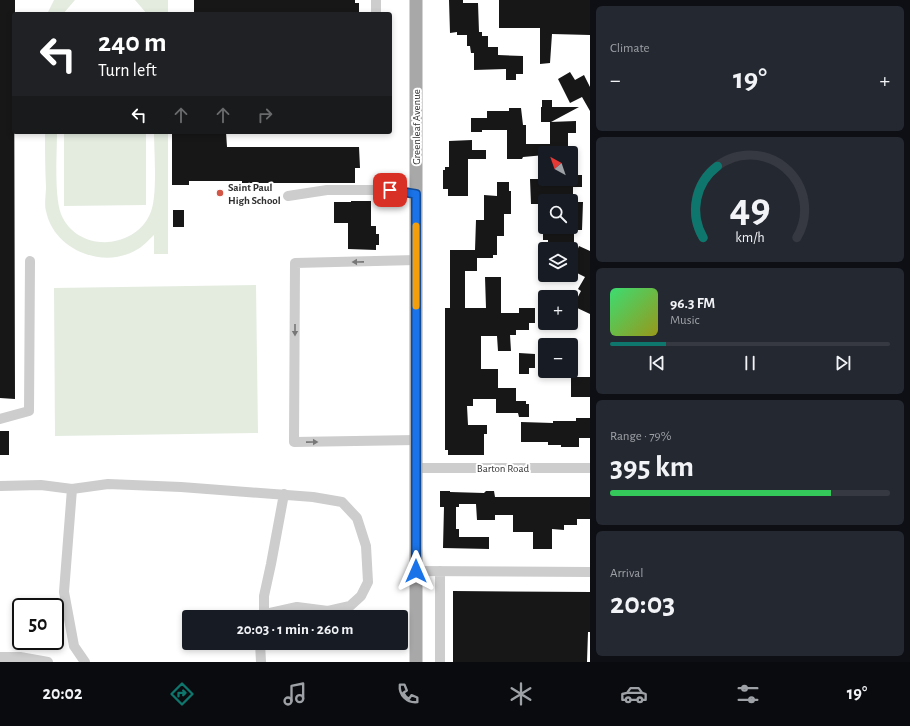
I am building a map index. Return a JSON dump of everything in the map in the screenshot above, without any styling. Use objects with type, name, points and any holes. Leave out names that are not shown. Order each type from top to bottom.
[{"type":"main road","name":"Greenleaf Avenue","points":[[416,0],[416,662]]},
{"type":"street","points":[[376,0],[376,12]]},
{"type":"street","points":[[288,196],[327,190],[390,190],[416,194]]},
{"type":"street","points":[[416,260],[295,263],[294,442],[416,440]]},
{"type":"street","points":[[0,418],[30,411],[30,261]]},
{"type":"street","name":"Barton Road","points":[[416,468],[590,468]]},
{"type":"street","points":[[0,486],[41,486],[72,489],[108,484],[182,487],[284,494],[342,502],[357,518],[366,546],[368,582],[361,596],[350,606],[332,610]]},
{"type":"street","points":[[72,489],[64,592],[74,646],[85,662]]},
{"type":"street","points":[[264,610],[264,596],[272,564],[284,494]]},
{"type":"street","points":[[416,571],[590,572]]},
{"type":"street","points":[[440,571],[440,662]]},
{"type":"street","points":[[284,610],[297,607],[320,610]]},
{"type":"street","points":[[260,650],[260,662]]},
{"type":"street","points":[[0,657],[20,657],[48,662]]},
{"type":"shaded area","points":[[54,0],[75,0],[65,12],[48,12]]},
{"type":"shaded area","points":[[135,0],[168,0],[168,12],[145,12]]},
{"type":"shaded area","points":[[45,134],[57,134],[57,196],[61,214],[69,227],[79,236],[92,241],[106,242],[119,240],[132,235],[142,226],[150,214],[155,186],[154,134],[168,134],[168,254],[154,254],[154,235],[138,249],[125,255],[111,258],[96,257],[83,253],[70,246],[59,237],[51,225],[45,208]]},
{"type":"shaded area","points":[[64,134],[146,134],[146,205],[64,206]]},
{"type":"shaded area","points":[[256,285],[258,433],[55,436],[54,288]]},
{"type":"building","points":[[0,0],[15,0],[15,12],[12,12],[12,134],[14,134],[15,399],[0,398]]},
{"type":"building","points":[[194,0],[355,0],[355,3],[359,3],[359,12],[194,12]]},
{"type":"building","points":[[449,0],[463,0],[463,3],[478,3],[479,32],[482,32],[482,36],[488,36],[488,47],[498,47],[498,55],[523,56],[523,74],[516,74],[516,80],[506,80],[506,69],[474,70],[474,53],[471,53],[470,46],[467,46],[467,35],[457,35],[457,32],[450,33]]},
{"type":"building","points":[[499,0],[590,0],[590,35],[552,34],[550,63],[540,64],[540,28],[499,28]]},
{"type":"building","points":[[570,72],[575,80],[584,75],[590,87],[590,111],[582,97],[570,103],[558,79]]},
{"type":"building","points":[[542,100],[552,100],[552,107],[579,107],[551,122],[541,122]]},
{"type":"building","points":[[509,108],[521,108],[523,125],[526,125],[526,144],[550,144],[550,122],[576,121],[576,133],[568,133],[568,146],[538,146],[538,156],[523,157],[522,159],[507,159],[507,130],[482,130],[482,132],[471,132],[471,118],[487,118],[487,111],[509,111]]},
{"type":"building","points":[[172,134],[226,134],[227,147],[359,147],[360,168],[355,168],[355,183],[242,183],[242,181],[189,181],[189,185],[172,185]]},
{"type":"building","points":[[472,140],[472,150],[486,150],[486,159],[468,159],[468,196],[448,196],[448,189],[443,189],[443,170],[445,170],[445,167],[449,167],[449,141]]},
{"type":"building","points":[[578,175],[582,175],[582,187],[573,187],[573,194],[538,194],[538,204],[531,204],[530,179],[538,179],[538,186],[578,186]]},
{"type":"building","points":[[497,182],[509,182],[509,191],[511,191],[511,214],[504,214],[504,236],[497,236],[497,255],[493,255],[493,258],[477,258],[477,271],[465,271],[465,308],[486,308],[485,277],[501,277],[501,313],[519,313],[519,308],[535,308],[535,323],[529,323],[529,330],[516,330],[516,335],[510,335],[511,351],[498,351],[497,336],[481,336],[481,369],[498,369],[498,388],[516,388],[516,401],[526,401],[526,404],[529,404],[529,417],[519,417],[518,413],[496,413],[496,399],[473,399],[473,406],[467,406],[468,425],[487,425],[487,434],[484,434],[484,455],[448,455],[448,450],[445,450],[445,308],[450,308],[450,250],[475,250],[476,220],[484,220],[484,195],[497,196]]},
{"type":"building","points":[[371,201],[371,226],[376,226],[376,234],[379,234],[379,245],[376,245],[376,250],[348,249],[348,223],[334,223],[334,202]]},
{"type":"building","points":[[578,202],[583,202],[582,230],[578,230]]},
{"type":"building","points":[[173,210],[184,210],[184,227],[173,227]]},
{"type":"building","points":[[543,234],[574,234],[574,242],[548,242],[548,240],[543,240]]},
{"type":"building","points":[[579,246],[590,251],[590,314],[578,308],[578,297],[581,291],[578,289],[585,277],[578,274]]},
{"type":"building","points":[[519,353],[535,354],[535,368],[529,368],[529,374],[519,374]]},
{"type":"building","points":[[590,377],[590,397],[571,397],[571,378]]},
{"type":"building","points":[[576,418],[590,418],[590,438],[579,438],[579,447],[548,445],[548,442],[521,442],[521,422],[553,423],[553,421],[576,421]]},
{"type":"building","points":[[0,431],[9,431],[9,455],[0,455]]},
{"type":"building","points":[[440,491],[484,493],[486,491],[494,491],[495,497],[590,497],[590,519],[577,519],[577,525],[564,525],[564,530],[552,529],[552,549],[533,549],[533,532],[513,532],[513,515],[495,515],[495,520],[477,520],[476,504],[459,504],[459,507],[456,507],[456,529],[459,529],[459,537],[489,537],[489,549],[443,548],[444,507],[440,507]]},
{"type":"building","points":[[453,591],[590,592],[590,632],[588,632],[587,662],[453,662]]},
{"type":"slow traffic","points":[[416,226],[416,306]]},
{"type":"place","name":"Saint Paul High School","points":[[220,193]]},
{"type":"route","points":[[390,190],[416,194],[416,571]]}]
